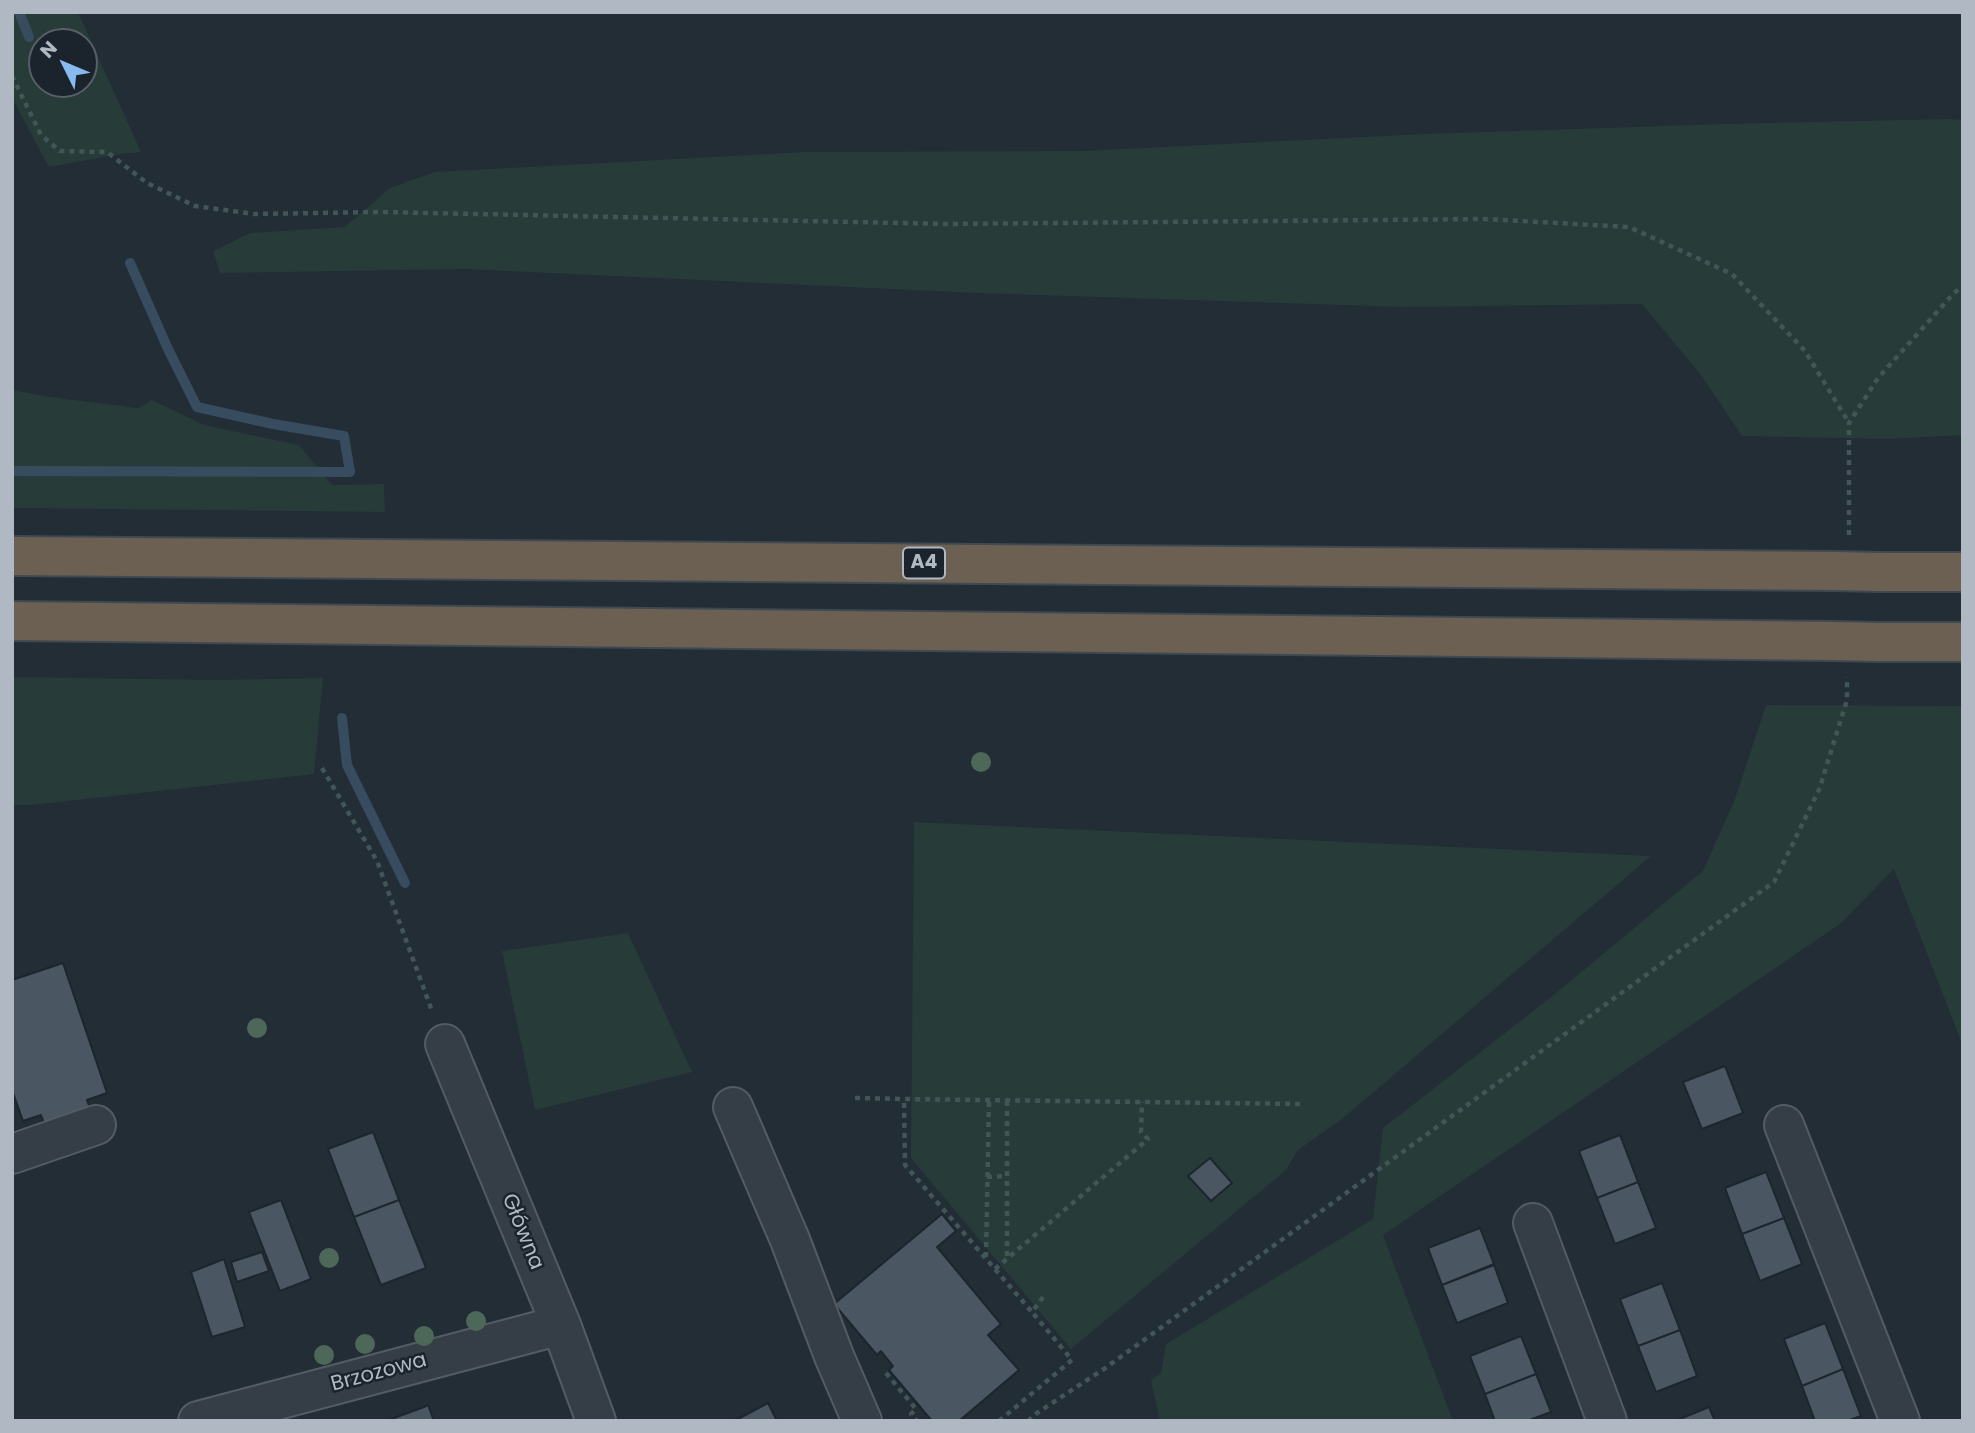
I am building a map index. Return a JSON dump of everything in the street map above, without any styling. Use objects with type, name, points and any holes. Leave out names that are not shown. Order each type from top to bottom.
[{"type":"highway","name":"A4","points":[[12,556],[1842,560],[1879,572],[1963,572]]},
{"type":"highway","points":[[12,621],[1840,657],[1879,642],[1963,642]]},
{"type":"street","name":"Główna","points":[[445,1044],[561,1325],[596,1421]]},
{"type":"street","points":[[733,1107],[790,1240],[862,1421]]},
{"type":"street","points":[[12,1154],[96,1125]]},
{"type":"street","points":[[1784,1125],[1900,1421]]},
{"type":"street","points":[[1532,1223],[1607,1421]]},
{"type":"street","name":"Brzozowa","points":[[198,1421],[561,1325]]},
{"type":"path","points":[[12,76],[41,135],[60,151],[107,152],[147,183],[195,206],[254,214],[395,213],[947,224],[1485,219],[1629,227],[1732,274],[1805,351],[1849,423]]},
{"type":"path","points":[[1842,560],[1849,423],[1878,378],[1963,286]]},
{"type":"path","points":[[1028,1421],[1115,1361],[1774,882],[1819,790],[1847,700],[1840,657]]},
{"type":"path","points":[[322,768],[377,861],[445,1044]]},
{"type":"path","points":[[855,1098],[1305,1104]]},
{"type":"path","points":[[904,1099],[905,1165],[1072,1360],[999,1421]]},
{"type":"path","points":[[986,1258],[989,1100]]},
{"type":"path","points":[[1007,1101],[1007,1258]]},
{"type":"path","points":[[995,1269],[1148,1139],[1141,1132],[1142,1102]]},
{"type":"path","points":[[987,1177],[1007,1176]]},
{"type":"path","points":[[1031,1311],[1043,1297]]},
{"type":"path","points":[[883,1370],[916,1409],[911,1414],[917,1421]]},
{"type":"green space","points":[[12,12],[78,12],[85,28],[28,28],[28,98],[98,98],[98,56],[141,152],[49,167],[12,98]]},
{"type":"green space","points":[[1963,120],[1963,435],[1890,439],[1742,436],[1701,375],[1642,304],[1404,307],[977,293],[465,269],[220,273],[213,251],[250,233],[345,227],[390,188],[435,172],[806,152],[1084,151],[1424,134]]},
{"type":"green space","points":[[12,390],[138,408],[152,400],[204,425],[299,445],[332,485],[384,484],[385,512],[12,508]]},
{"type":"green space","points":[[12,677],[217,680],[323,678],[314,774],[12,805]]},
{"type":"green space","points":[[1766,705],[1963,706],[1963,1046],[1894,869],[1840,924],[1383,1235],[1453,1421],[1160,1421],[1151,1380],[1161,1373],[1166,1344],[1373,1219],[1383,1128],[1546,1001],[1703,871],[1735,799]]},
{"type":"green space","points":[[914,822],[1651,856],[1342,1119],[1298,1150],[1286,1170],[1071,1349],[911,1158]]},
{"type":"green space","points":[[628,933],[692,1072],[535,1110],[502,951]]},
{"type":"building","points":[[63,963],[107,1093],[87,1100],[93,1117],[47,1132],[41,1115],[23,1121],[12,1090],[12,980]]},
{"type":"building","points":[[1725,1066],[1743,1113],[1702,1129],[1683,1082]]},
{"type":"building","points":[[373,1132],[399,1200],[354,1217],[328,1149]]},
{"type":"building","points":[[1620,1135],[1638,1182],[1597,1198],[1579,1151]]},
{"type":"building","points":[[1210,1158],[1232,1183],[1211,1201],[1188,1176]]},
{"type":"building","points":[[1766,1172],[1784,1218],[1742,1234],[1725,1188]]},
{"type":"building","points":[[1638,1182],[1656,1228],[1615,1244],[1597,1198]]},
{"type":"building","points":[[281,1200],[311,1279],[280,1291],[249,1212]]},
{"type":"building","points":[[399,1200],[426,1268],[381,1285],[354,1217]]},
{"type":"building","points":[[942,1214],[956,1231],[937,1247],[1001,1324],[988,1335],[1019,1370],[959,1421],[932,1421],[889,1370],[893,1366],[881,1351],[877,1355],[834,1304]]},
{"type":"building","points":[[1784,1218],[1802,1264],[1760,1281],[1742,1234]]},
{"type":"building","points":[[1480,1228],[1494,1264],[1442,1285],[1428,1248]]},
{"type":"building","points":[[262,1252],[269,1271],[237,1282],[231,1262]]},
{"type":"building","points":[[224,1259],[245,1327],[212,1337],[191,1272]]},
{"type":"building","points":[[1494,1265],[1508,1303],[1457,1323],[1442,1285]]},
{"type":"building","points":[[1662,1283],[1680,1330],[1638,1346],[1620,1299]]},
{"type":"building","points":[[1825,1323],[1843,1369],[1802,1386],[1784,1339]]},
{"type":"building","points":[[1680,1330],[1697,1376],[1656,1392],[1638,1346]]},
{"type":"building","points":[[1521,1336],[1536,1374],[1485,1394],[1470,1356]]},
{"type":"building","points":[[1843,1369],[1861,1416],[1847,1421],[1815,1421],[1802,1386]]},
{"type":"building","points":[[1536,1374],[1551,1412],[1527,1421],[1495,1421],[1485,1394]]},
{"type":"building","points":[[768,1403],[777,1421],[736,1421],[736,1420]]},
{"type":"building","points":[[428,1405],[434,1421],[386,1421],[424,1407]]},
{"type":"building","points":[[1709,1407],[1715,1421],[1675,1421]]},
{"type":"waterway","points":[[19,12],[28,34]]},
{"type":"waterway","points":[[12,471],[350,472],[344,436],[197,407],[130,263]]},
{"type":"waterway","points":[[342,718],[347,765],[405,883]]}]
